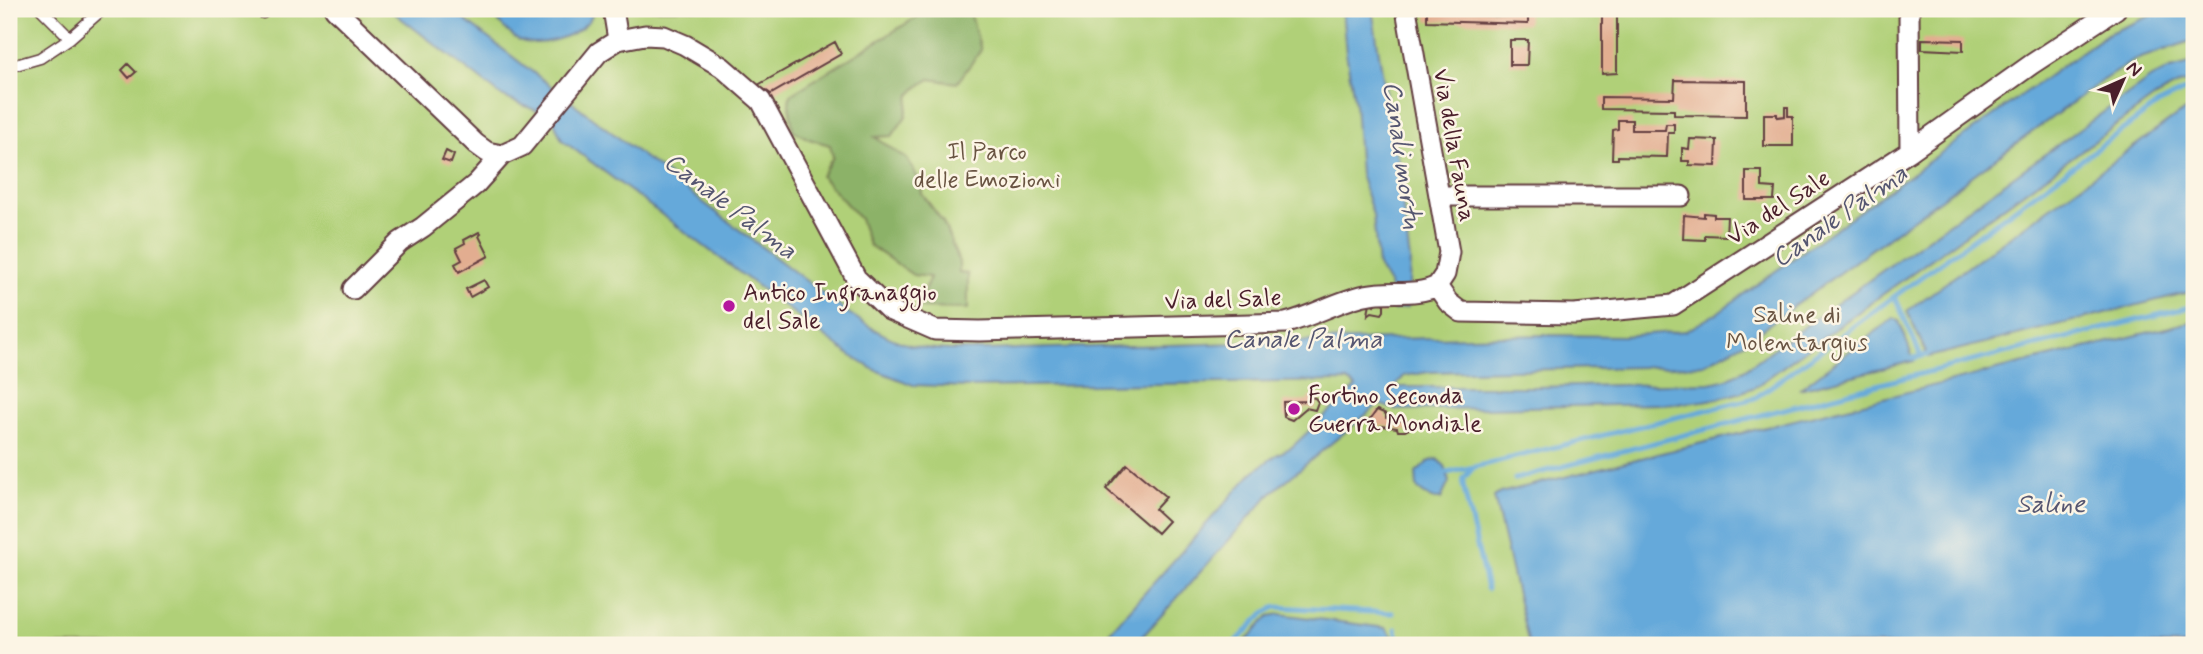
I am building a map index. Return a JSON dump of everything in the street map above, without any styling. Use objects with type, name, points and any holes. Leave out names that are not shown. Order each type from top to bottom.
[{"type":"street","points":[[335,9],[476,144],[487,152],[502,155]]},
{"type":"street","points":[[353,289],[400,242],[476,184],[502,155],[522,146],[599,52],[618,40],[613,9]]},
{"type":"street","name":"Via della Fauna","points":[[1406,9],[1449,251],[1445,274],[1437,286]]},
{"type":"street","points":[[1909,9],[1910,151]]},
{"type":"street","name":"Via del Sale","points":[[618,40],[645,35],[664,36],[722,67],[761,101],[856,278],[889,310],[935,330],[979,331],[1286,323],[1307,318],[1364,295],[1382,292],[1425,292],[1437,286],[1448,302],[1461,312],[1574,314],[1673,305],[1910,151],[2032,64],[2116,9]]},
{"type":"street","points":[[1440,196],[1681,196]]},
{"type":"lane","points":[[41,9],[70,38]]},
{"type":"lane","points":[[9,67],[40,58],[70,38],[103,9]]},
{"type":"green space","name":"Saline di Molentargius","points":[[9,9],[2194,9],[2194,645],[9,645]]},
{"type":"green space","points":[[930,9],[969,9],[981,50],[957,83],[930,79],[918,87],[910,95],[906,116],[892,136],[875,137],[907,159],[921,183],[922,194],[943,222],[959,262],[959,273],[968,274],[968,309],[917,308],[930,277],[913,275],[869,245],[860,219],[821,176],[833,157],[830,145],[809,139],[793,130],[789,104],[790,95]]},
{"type":"water","points":[[389,9],[450,9],[847,312],[877,331],[910,345],[964,350],[1547,335],[1623,336],[1686,331],[1717,313],[2107,34],[2167,9],[2194,9],[2194,40],[2135,60],[2106,78],[1742,344],[1704,364],[1430,372],[1404,376],[1395,387],[1710,383],[1727,379],[1744,370],[2151,78],[2170,69],[2194,63],[2194,82],[2182,83],[2155,97],[1755,387],[1721,398],[1674,404],[1396,410],[1379,404],[1271,493],[1135,645],[1098,645],[1252,473],[1292,447],[1356,387],[1347,381],[968,387],[913,385],[873,369],[851,356],[562,140],[552,117],[503,97]]},
{"type":"water","points":[[486,9],[594,9],[591,18],[574,32],[551,41],[528,43],[506,30]]},
{"type":"water","points":[[1342,9],[1372,9],[1393,141],[1402,176],[1410,260],[1408,307],[1394,310],[1389,284],[1378,266],[1373,215],[1360,174],[1355,104]]},
{"type":"water","points":[[2194,108],[2194,291],[1928,357],[1907,311],[2179,114]]},
{"type":"water","points":[[1894,318],[1899,321],[1914,361],[1799,389]]},
{"type":"water","name":"Saline","points":[[2194,321],[2194,645],[1529,645],[1494,497],[1500,493]]},
{"type":"water","points":[[1437,459],[1445,466],[1449,482],[1441,499],[1431,499],[1417,488],[1416,473],[1428,462]]},
{"type":"water","points":[[1280,614],[1386,628],[1392,636],[1393,645],[1242,645],[1269,616]]},
{"type":"building","points":[[1427,9],[1528,9],[1528,24],[1427,21]]},
{"type":"building","points":[[1602,9],[1617,9],[1617,73],[1602,74]]},
{"type":"building","points":[[1922,39],[1963,40],[1963,51],[1922,49]]},
{"type":"building","points":[[1510,40],[1528,40],[1527,65],[1510,65]]},
{"type":"building","points":[[835,42],[841,54],[771,94],[758,85]]},
{"type":"building","points":[[128,64],[136,72],[129,78],[122,70]]},
{"type":"building","points":[[1675,80],[1746,81],[1746,116],[1674,115],[1674,110],[1601,109],[1601,97],[1674,98]]},
{"type":"building","points":[[1785,107],[1788,107],[1788,116],[1793,116],[1793,146],[1764,146],[1764,114],[1785,116]]},
{"type":"building","points":[[1618,120],[1632,120],[1632,130],[1665,130],[1666,124],[1674,124],[1674,133],[1668,133],[1667,157],[1618,156],[1618,159],[1612,159],[1613,130],[1618,129]]},
{"type":"building","points":[[1690,139],[1717,140],[1716,166],[1689,165],[1689,161],[1682,161],[1682,148],[1689,149]]},
{"type":"building","points":[[446,151],[454,155],[451,163],[442,160]]},
{"type":"building","points":[[1746,171],[1762,171],[1762,187],[1775,188],[1774,200],[1746,200]]},
{"type":"building","points":[[1704,213],[1714,214],[1714,217],[1727,217],[1726,236],[1705,235],[1705,240],[1683,239],[1684,215],[1704,217]]},
{"type":"building","points":[[479,232],[489,256],[459,272],[455,264],[462,260],[456,248]]},
{"type":"building","points":[[484,280],[488,287],[470,297],[466,289]]},
{"type":"building","name":"Fortino Seconda Guerra Mondiale","points":[[1377,301],[1384,304],[1384,311],[1382,314],[1372,312],[1368,315],[1370,302],[1374,305]]},
{"type":"building","name":"Fortino Seconda Guerra Mondiale","points":[[1310,397],[1318,402],[1315,410],[1306,408],[1292,420],[1284,417],[1283,402],[1307,401]]},
{"type":"building","name":"Fortino Seconda Guerra Mondiale","points":[[1377,410],[1386,414],[1386,418],[1398,421],[1405,419],[1409,429],[1398,431],[1397,428],[1382,426],[1377,429],[1369,421]]},
{"type":"building","points":[[1127,464],[1166,497],[1155,509],[1168,521],[1157,533],[1106,489]]},
{"type":"waterway","points":[[1487,589],[1463,485],[1464,478],[1474,467],[1755,398],[2158,104],[2186,90],[2194,89]]},
{"type":"waterway","points":[[1895,297],[1921,356]]},
{"type":"waterway","points":[[1515,479],[2194,306]]},
{"type":"waterway","points":[[1913,358],[1927,355]]},
{"type":"waterway","points":[[1447,473],[1474,467]]},
{"type":"waterway","points":[[1233,645],[1264,613],[1276,607],[1393,613]]},
{"type":"waterway","points":[[1396,629],[1399,645]]},
{"type":"place","name":"Antico Ingranaggio del Sale","points":[[729,306]]},
{"type":"place","name":"Fortino Seconda Guerra Mondiale","points":[[1294,409]]},
{"type":"park label","name":"Il Parco delle Emozioni","points":[[987,165]]},
{"type":"water label","name":"Canali mortu","points":[[1403,155]]},
{"type":"water label","name":"Canale Palma","points":[[731,205]]},
{"type":"water label","name":"Canale Palma","points":[[1839,215]]},
{"type":"water label","name":"Canale Palma","points":[[1303,338]]}]
